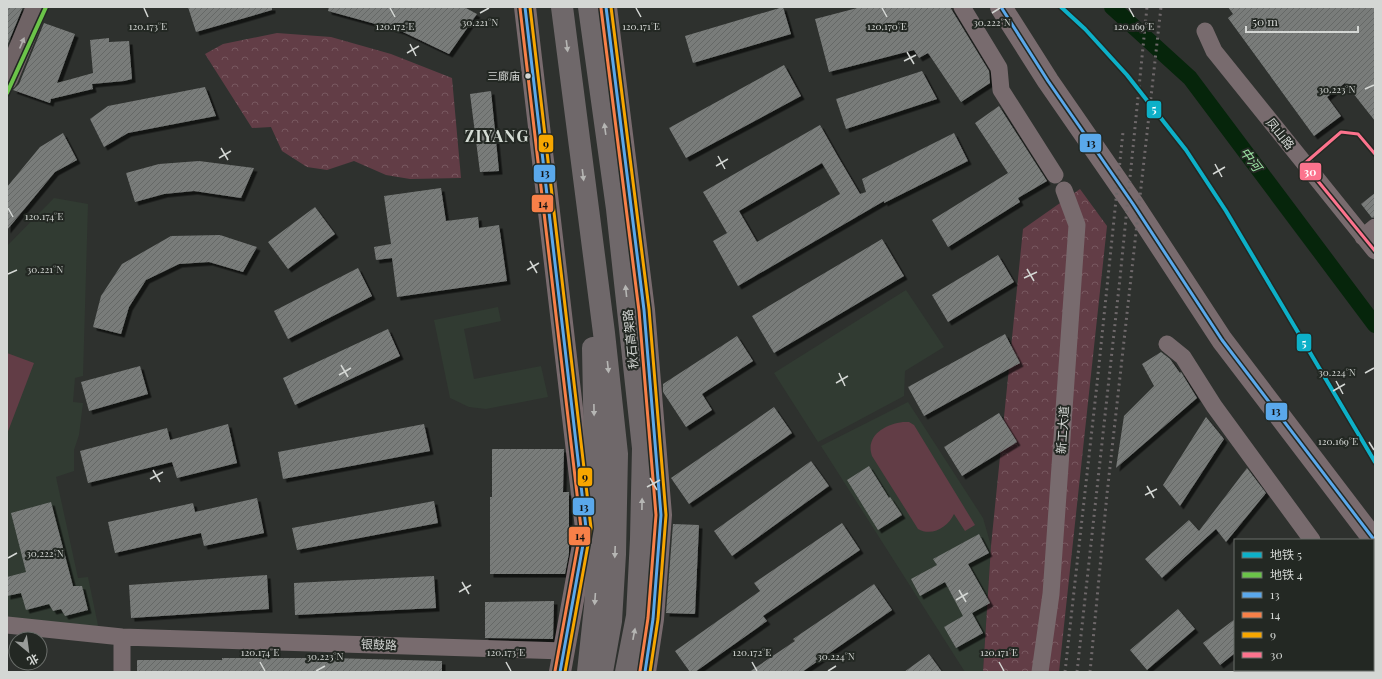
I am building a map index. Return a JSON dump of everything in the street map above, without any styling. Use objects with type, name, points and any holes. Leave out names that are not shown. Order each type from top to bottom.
[{"type":"highway","points":[[562,7],[604,332],[617,454],[615,554],[611,621],[602,672]]},
{"type":"highway","name":"秋石高架路","points":[[593,8],[643,448],[641,539],[637,616],[626,672]]},
{"type":"highway","points":[[588,672],[595,607],[600,529],[595,451],[589,217]]},
{"type":"main road","points":[[7,79],[37,7]]},
{"type":"main road","points":[[525,7],[586,528],[562,662]]},
{"type":"main road","points":[[1001,7],[1040,69],[1133,204],[1222,340],[1373,539]]},
{"type":"main road","points":[[593,8],[644,310],[661,515],[653,619],[644,672]]},
{"type":"street","points":[[962,7],[999,68],[1001,90],[1055,175]]},
{"type":"street","name":"凤山路","points":[[1205,31],[1214,51],[1369,232],[1375,251]]},
{"type":"street","name":"新工大道","points":[[1040,672],[1051,594],[1077,225],[1064,190]]},
{"type":"street","points":[[1167,344],[1183,357],[1214,406],[1311,539]]},
{"type":"street","name":"银鼓路","points":[[7,625],[122,637],[562,662]]},
{"type":"street","points":[[122,637],[122,672]]},
{"type":"shaded area","points":[[54,198],[88,204],[83,376],[75,378],[73,402],[83,403],[79,435],[74,450],[74,471],[56,477],[78,578],[88,577],[100,635],[7,625],[7,246]]},
{"type":"shaded area","points":[[906,290],[944,347],[905,371],[904,396],[818,442],[774,373]]},
{"type":"shaded area","points":[[498,307],[501,321],[464,329],[474,379],[541,366],[548,397],[486,409],[469,407],[450,398],[434,320]]},
{"type":"shaded area","points":[[908,402],[983,518],[991,546],[983,672],[965,672],[821,446]]},
{"type":"green space","points":[[277,33],[331,37],[391,54],[452,78],[461,178],[410,179],[386,175],[354,161],[327,170],[307,167],[282,151],[271,127],[252,128],[205,54],[223,44]]},
{"type":"green space","points":[[1080,189],[1107,226],[1059,672],[983,672],[991,546],[1023,229]]},
{"type":"green space","points":[[7,353],[34,363],[7,434]]},
{"type":"green space","points":[[909,422],[914,425],[975,525],[965,531],[954,514],[944,527],[929,532],[918,529],[872,456],[871,449],[871,443],[878,432],[890,425]]},
{"type":"building","points":[[7,7],[23,7],[7,46]]},
{"type":"building","points":[[188,7],[272,7],[272,10],[196,32]]},
{"type":"building","points":[[329,7],[464,7],[477,14],[449,54],[401,31],[328,11]]},
{"type":"building","points":[[783,7],[791,34],[693,63],[685,36]]},
{"type":"building","points":[[861,7],[950,7],[989,71],[990,83],[961,102],[928,53],[919,58],[914,50],[829,72],[815,19]]},
{"type":"building","points":[[1228,7],[1375,7],[1375,121],[1345,83],[1327,97],[1341,116],[1314,136],[1228,18],[1233,14]]},
{"type":"building","points":[[44,23],[75,34],[57,83],[93,73],[90,40],[109,38],[109,42],[129,41],[132,79],[92,84],[93,89],[51,99],[50,103],[13,90],[19,84]]},
{"type":"building","points":[[784,65],[801,96],[686,158],[669,128]]},
{"type":"building","points":[[922,71],[937,99],[846,129],[836,99]]},
{"type":"building","points":[[205,87],[216,116],[128,133],[104,147],[90,119],[108,106]]},
{"type":"building","points":[[491,91],[499,171],[480,172],[470,94]]},
{"type":"building","points":[[999,106],[1047,181],[1018,198],[1020,202],[948,247],[932,220],[1008,173],[975,123]]},
{"type":"building","points":[[820,125],[860,194],[866,192],[862,179],[954,133],[968,161],[884,203],[884,201],[738,286],[713,241],[727,233],[703,192]],"holes":[[[822,163],[840,194],[757,242],[739,211]]]},
{"type":"building","points":[[63,133],[77,160],[55,172],[7,230],[7,187],[40,147]]},
{"type":"building","points":[[199,161],[254,168],[241,198],[194,191],[164,194],[135,202],[126,173],[159,164]]},
{"type":"building","points":[[441,188],[446,221],[478,217],[479,228],[499,225],[507,281],[397,297],[392,258],[376,260],[374,247],[391,244],[384,196]]},
{"type":"building","points":[[1375,193],[1375,217],[1372,218],[1361,204]]},
{"type":"building","points":[[315,207],[335,234],[288,269],[268,242]]},
{"type":"building","points":[[220,235],[257,247],[243,272],[209,262],[179,264],[146,280],[129,307],[121,334],[93,327],[101,296],[122,264],[171,236]]},
{"type":"building","points":[[882,239],[904,276],[774,353],[752,316]]},
{"type":"building","points":[[998,255],[1014,282],[948,322],[932,295]]},
{"type":"building","points":[[358,268],[372,296],[288,339],[274,311]]},
{"type":"building","points":[[388,329],[400,356],[295,405],[283,378]]},
{"type":"building","points":[[1005,334],[1020,363],[924,416],[908,387]]},
{"type":"building","points":[[737,336],[753,361],[702,394],[712,410],[686,427],[663,392],[663,384]]},
{"type":"building","points":[[1161,352],[1170,359],[1180,373],[1181,372],[1197,398],[1116,468],[1124,416],[1154,386],[1142,364]]},
{"type":"building","points":[[140,366],[148,394],[89,411],[81,382]]},
{"type":"building","points":[[774,407],[792,433],[689,504],[671,478]]},
{"type":"building","points":[[999,413],[1017,442],[962,476],[944,447]]},
{"type":"building","points":[[1206,417],[1224,439],[1180,506],[1163,485]]},
{"type":"building","points":[[228,424],[237,463],[177,478],[172,462],[88,483],[80,451],[167,428],[170,440]]},
{"type":"building","points":[[424,424],[430,451],[283,479],[278,452]]},
{"type":"building","points":[[492,449],[564,449],[563,492],[569,492],[569,553],[565,574],[490,574],[490,497],[492,497]]},
{"type":"building","points":[[811,461],[829,486],[732,556],[714,531]]},
{"type":"building","points":[[869,466],[889,498],[890,497],[902,515],[878,530],[847,480]]},
{"type":"building","points":[[1247,468],[1266,493],[1226,542],[1216,529],[1162,578],[1145,559],[1189,520],[1199,531]]},
{"type":"building","points":[[257,498],[264,533],[204,546],[201,533],[115,553],[108,522],[193,503],[195,512]]},
{"type":"building","points":[[434,501],[438,523],[297,550],[292,528]]},
{"type":"building","points":[[51,502],[73,586],[82,586],[88,610],[65,616],[61,609],[53,611],[49,604],[26,610],[21,593],[7,596],[7,577],[26,572],[11,513]]},
{"type":"building","points":[[842,523],[860,550],[763,616],[767,621],[695,672],[690,672],[675,651],[760,591],[754,583]]},
{"type":"building","points":[[673,524],[699,525],[695,614],[666,613]]},
{"type":"building","points":[[979,534],[989,553],[968,564],[990,603],[972,613],[983,633],[956,648],[944,627],[963,616],[945,582],[920,596],[911,579],[937,565],[933,559]]},
{"type":"building","points":[[267,575],[269,609],[131,618],[129,585]]},
{"type":"building","points":[[434,576],[436,608],[295,615],[294,583]]},
{"type":"building","points":[[874,584],[892,610],[802,672],[749,672],[795,641],[793,639]]},
{"type":"building","points":[[554,601],[553,639],[485,638],[485,602]]},
{"type":"building","points":[[1178,609],[1195,629],[1147,670],[1130,650]]},
{"type":"building","points":[[1234,620],[1234,654],[1220,665],[1203,643]]},
{"type":"building","points":[[929,654],[942,672],[904,672]]},
{"type":"building","points":[[222,658],[331,658],[442,661],[442,672],[137,672],[137,660],[222,660]]},
{"type":"waterway","name":"中河","points":[[1112,7],[1190,78],[1375,325]]},
{"type":"railway","points":[[1077,672],[1120,278],[1147,7]]},
{"type":"railway","points":[[1090,672],[1107,494],[1161,7]]},
{"type":"railway","points":[[1065,672],[1123,132]]},
{"type":"metro line","name":"4","points":[[7,93],[46,7]]},
{"type":"metro line","name":"5","points":[[1061,7],[1085,29],[1127,75],[1186,150],[1226,211],[1375,462]]},
{"type":"transit line","name":"13","points":[[525,7],[586,528],[560,672]]},
{"type":"transit line","name":"9","points":[[530,7],[591,528],[565,672]]},
{"type":"transit line","name":"13","points":[[606,7],[644,310],[661,515],[653,619],[645,672]]},
{"type":"transit line","name":"9","points":[[611,7],[649,309],[666,515],[658,619],[650,672]]},
{"type":"transit line","name":"13","points":[[1001,7],[1048,81],[1133,204],[1222,340],[1373,539]]},
{"type":"transit line","name":"14","points":[[520,8],[581,528],[555,671]]},
{"type":"transit line","name":"14","points":[[601,8],[639,311],[656,515],[648,618],[640,671]]},
{"type":"transit line","name":"30","points":[[1375,154],[1358,134],[1341,132],[1304,164],[1375,251]]},
{"type":"place","name":"三廊庙","points":[[528,76]]},
{"type":"district","name":"ZIYANG","points":[[497,136]]}]
